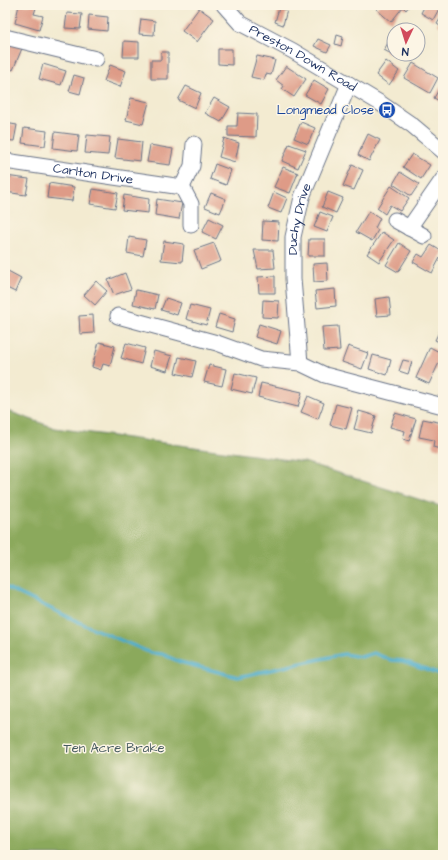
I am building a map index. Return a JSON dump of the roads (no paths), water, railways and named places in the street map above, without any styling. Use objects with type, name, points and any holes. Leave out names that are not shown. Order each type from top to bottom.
[{"type":"street","name":"Preston Down Road","points":[[224,5],[240,22],[349,84],[412,125],[443,151]]},
{"type":"street","points":[[5,37],[96,59]]},
{"type":"street","name":"Duchy Drive","points":[[300,363],[293,279],[293,237],[302,197],[349,84]]},
{"type":"street","points":[[191,225],[191,204],[182,187],[192,166],[194,144]]},
{"type":"street","name":"Carlton Drive","points":[[5,160],[182,187]]},
{"type":"street","points":[[409,228],[443,179]]},
{"type":"street","points":[[395,220],[424,236]]},
{"type":"street","points":[[118,316],[217,343],[261,359],[300,363],[325,375],[443,406]]},
{"type":"waterway","points":[[5,587],[83,624],[151,653],[162,654],[180,662],[238,677],[344,654],[361,657],[374,653],[391,660],[403,661],[443,675]]},
{"type":"place","name":"Longmead Close","points":[[387,110]]},
{"type":"park label","name":"Ten Acre Brake","points":[[114,748]]}]
